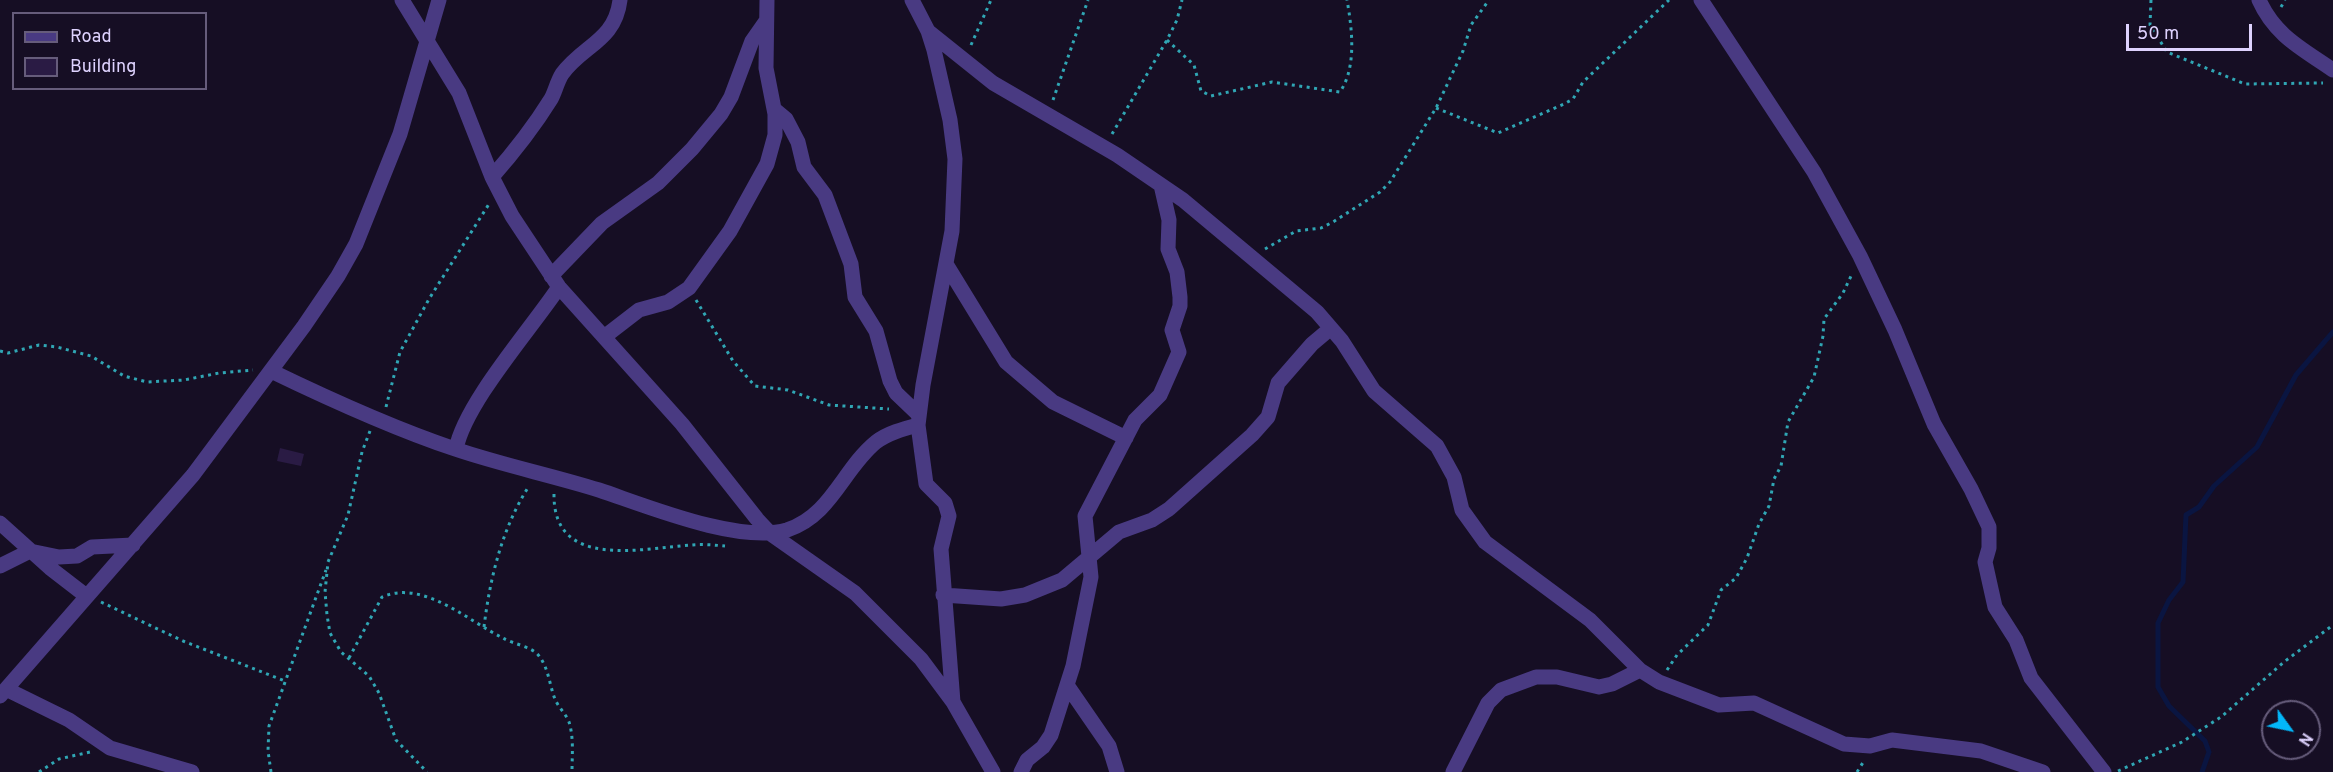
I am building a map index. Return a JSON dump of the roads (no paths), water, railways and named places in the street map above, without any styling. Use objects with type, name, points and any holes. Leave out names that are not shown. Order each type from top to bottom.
[{"type":"street","points":[[402,0],[459,93],[496,184],[522,233],[555,281],[682,424],[741,500],[771,534],[855,593],[921,658],[953,702],[993,772]]},
{"type":"street","points":[[192,772],[111,748],[69,720],[3,692],[85,595],[133,544],[200,466],[332,284],[356,244],[400,134],[439,0]]},
{"type":"street","points":[[496,184],[553,96],[562,75],[609,32],[618,15],[620,0]]},
{"type":"street","points":[[604,337],[639,309],[668,302],[689,288],[730,231],[766,164],[775,135],[774,109],[766,68],[767,0]]},
{"type":"street","points":[[912,0],[928,31],[943,83],[955,159],[952,231],[916,416],[926,484],[945,503],[949,516],[941,549],[953,702]]},
{"type":"street","points":[[1701,0],[1814,172],[1860,256],[1895,330],[1934,424],[1971,489],[1989,527],[1989,548],[1985,562],[1995,607],[2016,640],[2031,678],[2105,771]]},
{"type":"street","points":[[2259,0],[2272,24],[2288,41],[2333,70]]},
{"type":"street","points":[[456,449],[460,432],[474,407],[555,281],[602,223],[658,183],[692,149],[731,97],[752,41],[766,21]]},
{"type":"street","points":[[928,31],[993,83],[1161,185],[1252,256],[1317,312],[1331,328],[1374,391],[1437,446],[1454,477],[1462,510],[1485,542],[1590,620],[1640,670],[1659,682],[1719,705],[1754,703],[1844,744],[1870,746],[1892,740],[1982,751],[2043,772]]},
{"type":"street","points":[[774,109],[786,118],[798,142],[804,167],[825,195],[851,264],[855,297],[876,332],[890,381],[896,393],[916,416]]},
{"type":"street","points":[[1021,772],[1027,760],[1043,747],[1051,735],[1085,615],[1091,577],[1085,516],[1141,413],[1160,395],[1179,352],[1172,330],[1180,306],[1180,297],[1177,272],[1168,249],[1169,220],[1161,185]]},
{"type":"street","points":[[946,264],[1006,362],[1053,402],[1126,438]]},
{"type":"street","points":[[943,595],[1001,599],[1025,595],[1062,580],[1119,532],[1152,520],[1169,509],[1252,435],[1273,407],[1278,383],[1312,344],[1331,328]]},
{"type":"street","points":[[271,371],[379,420],[456,449],[725,529],[771,534],[801,525],[820,510],[876,442],[916,416]]},
{"type":"street","points":[[0,523],[30,551],[85,595]]},
{"type":"street","points":[[0,566],[30,551],[59,557],[76,556],[92,547],[133,544]]},
{"type":"street","points":[[1453,772],[1488,703],[1501,690],[1536,677],[1557,677],[1599,687],[1612,684],[1640,670]]},
{"type":"street","points":[[1067,685],[1109,746],[1117,772]]},
{"type":"waterway","points":[[2202,772],[2209,752],[2205,741],[2169,706],[2158,687],[2158,623],[2169,600],[2183,582],[2186,515],[2199,507],[2214,486],[2257,447],[2296,375],[2333,332]]}]
